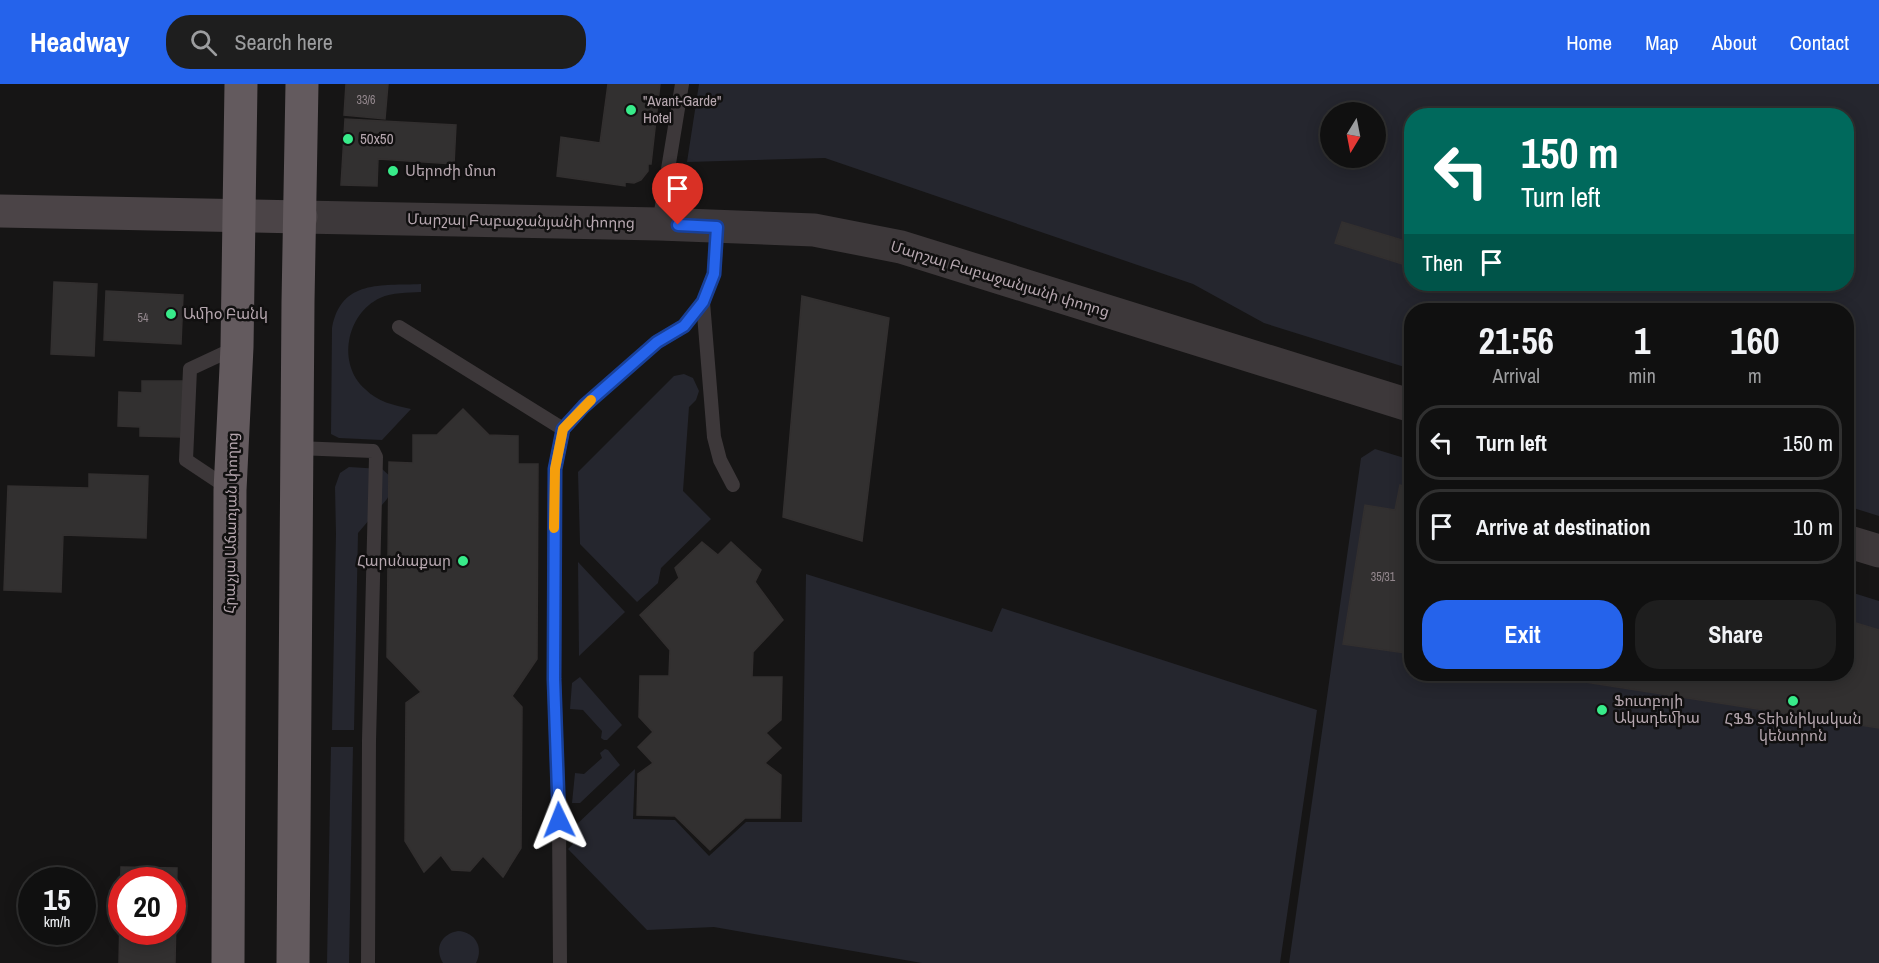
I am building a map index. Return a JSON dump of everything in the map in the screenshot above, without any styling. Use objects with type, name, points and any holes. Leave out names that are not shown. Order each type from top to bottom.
[{"type":"highway","name":"Հրաչյա Աճառյան փողոց","points":[[228,963],[230,490],[237,347],[241,84]]},
{"type":"highway","points":[[293,963],[302,84]]},
{"type":"main road","name":"Մարշալ Բաբաջանյանի փողոց","points":[[0,211],[301,218]]},
{"type":"street","name":"Մարշալ Բաբաջանյանի փողոց","points":[[301,218],[659,224],[814,230],[901,247],[1404,404]]},
{"type":"street","points":[[1854,543],[1879,551]]},
{"type":"lane","points":[[659,224],[682,84]]},
{"type":"lane","points":[[560,963],[559,820],[554,679],[554,537],[555,469],[563,429],[584,406],[657,342],[684,326],[703,302],[714,274],[717,227]]},
{"type":"lane","points":[[703,302],[714,436],[720,460],[733,485]]},
{"type":"lane","points":[[399,327],[563,429]]},
{"type":"lane","points":[[230,490],[186,460],[190,369],[237,347]]},
{"type":"lane","points":[[297,448],[373,451],[376,457],[369,741],[369,963]]},
{"type":"shaded area","points":[[699,84],[1879,84],[1879,516],[1854,508],[1854,303],[1404,303],[1404,367],[1264,323],[1193,284],[825,158],[687,162]]},
{"type":"shaded area","points":[[421,284],[421,292],[390,295],[368,305],[359,315],[349,340],[348,353],[356,379],[365,389],[381,400],[411,409],[382,440],[339,438],[331,434],[332,328],[337,312],[344,301],[365,288]]},
{"type":"shaded area","points":[[684,374],[693,378],[699,391],[696,400],[689,407],[683,491],[711,519],[661,568],[658,583],[637,602],[580,544],[578,472],[674,376]]},
{"type":"shaded area","name":"Ֆուտբոլի Ակադեմիա","points":[[1375,449],[1404,458],[1404,681],[1854,681],[1854,593],[1879,601],[1879,963],[1289,963],[1361,458]]},
{"type":"shaded area","points":[[349,467],[382,469],[392,478],[392,489],[387,499],[358,533],[354,730],[332,730],[335,487],[340,473]]},
{"type":"shaded area","points":[[578,562],[625,612],[579,656]]},
{"type":"shaded area","points":[[806,574],[992,632],[1002,608],[1317,710],[1280,963],[922,963],[714,927],[647,930],[568,849],[573,844],[575,826],[635,769],[633,819],[675,820],[709,856],[746,822],[802,822]]},
{"type":"shaded area","points":[[580,677],[622,725],[607,740],[601,738],[602,731],[583,710],[570,709],[572,683]]},
{"type":"shaded area","points":[[331,747],[353,747],[349,963],[327,963]]},
{"type":"shaded area","points":[[605,749],[620,765],[580,803],[572,803],[575,773],[584,774],[602,758],[600,753]]},
{"type":"shaded area","points":[[458,931],[469,934],[476,941],[479,951],[476,963],[443,963],[439,952],[441,942],[447,935]]},
{"type":"building","points":[[346,84],[388,84],[385,119],[344,115]]},
{"type":"building","name":"\"Avant-Garde\" Hotel","points":[[608,84],[660,84],[651,164],[648,164],[648,171],[641,180],[634,183],[625,182],[625,186],[557,176],[561,137],[600,143]]},
{"type":"building","points":[[345,119],[456,125],[454,164],[378,159],[377,186],[341,185]]},
{"type":"building","points":[[1342,222],[1404,241],[1404,264],[1335,243]]},
{"type":"building","points":[[54,282],[97,284],[94,356],[51,354]]},
{"type":"building","points":[[106,291],[183,295],[181,344],[104,340]]},
{"type":"building","points":[[802,296],[889,318],[862,541],[783,517]]},
{"type":"building","points":[[142,381],[184,381],[181,437],[140,436],[140,427],[118,426],[119,392],[142,393]]},
{"type":"building","name":"Հարսնաքար","points":[[463,409],[489,435],[518,436],[518,464],[538,464],[537,659],[512,696],[522,707],[521,848],[503,877],[483,856],[470,871],[452,870],[441,855],[424,872],[405,841],[406,703],[421,692],[387,657],[389,462],[413,463],[413,435],[437,435]]},
{"type":"building","points":[[89,474],[148,476],[146,538],[63,535],[61,592],[4,590],[8,486],[89,488]]},
{"type":"building","points":[[1400,485],[1404,486],[1404,653],[1343,644],[1365,505],[1395,510]]},
{"type":"building","points":[[702,542],[718,555],[731,542],[761,570],[755,582],[783,620],[753,652],[752,677],[782,677],[781,720],[766,733],[781,748],[765,763],[781,775],[780,818],[745,818],[710,850],[675,816],[637,815],[638,774],[653,763],[638,747],[653,732],[639,717],[640,676],[669,676],[670,650],[640,615],[679,578],[675,568]]},
{"type":"building","name":"ՀՖՖ Տեխնիկական կենտրոն","points":[[1854,622],[1879,630],[1879,728],[1579,681],[1854,681]]},
{"type":"building","points":[[119,945],[175,945],[175,963],[119,963]]},
{"type":"slow traffic","points":[[554,528],[555,469],[563,429],[591,400]]},
{"type":"place","name":"\"Avant-Garde\" Hotel","points":[[631,110]]},
{"type":"place","name":"50x50","points":[[348,139]]},
{"type":"place","name":"Սերոժի մոտ","points":[[393,171]]},
{"type":"place","name":"Ամիօ Բանկ","points":[[171,314]]},
{"type":"place","name":"Հարսնաքար","points":[[463,561]]},
{"type":"place","name":"ՀՖՖ Տեխնիկական կենտրոն","points":[[1793,701]]},
{"type":"place","name":"Ֆուտբոլի Ակադեմիա","points":[[1602,710]]},
{"type":"route","points":[[559,820],[554,679],[555,469],[563,429],[584,406],[657,342],[684,326],[703,302],[714,274],[717,227],[678,225]]}]
